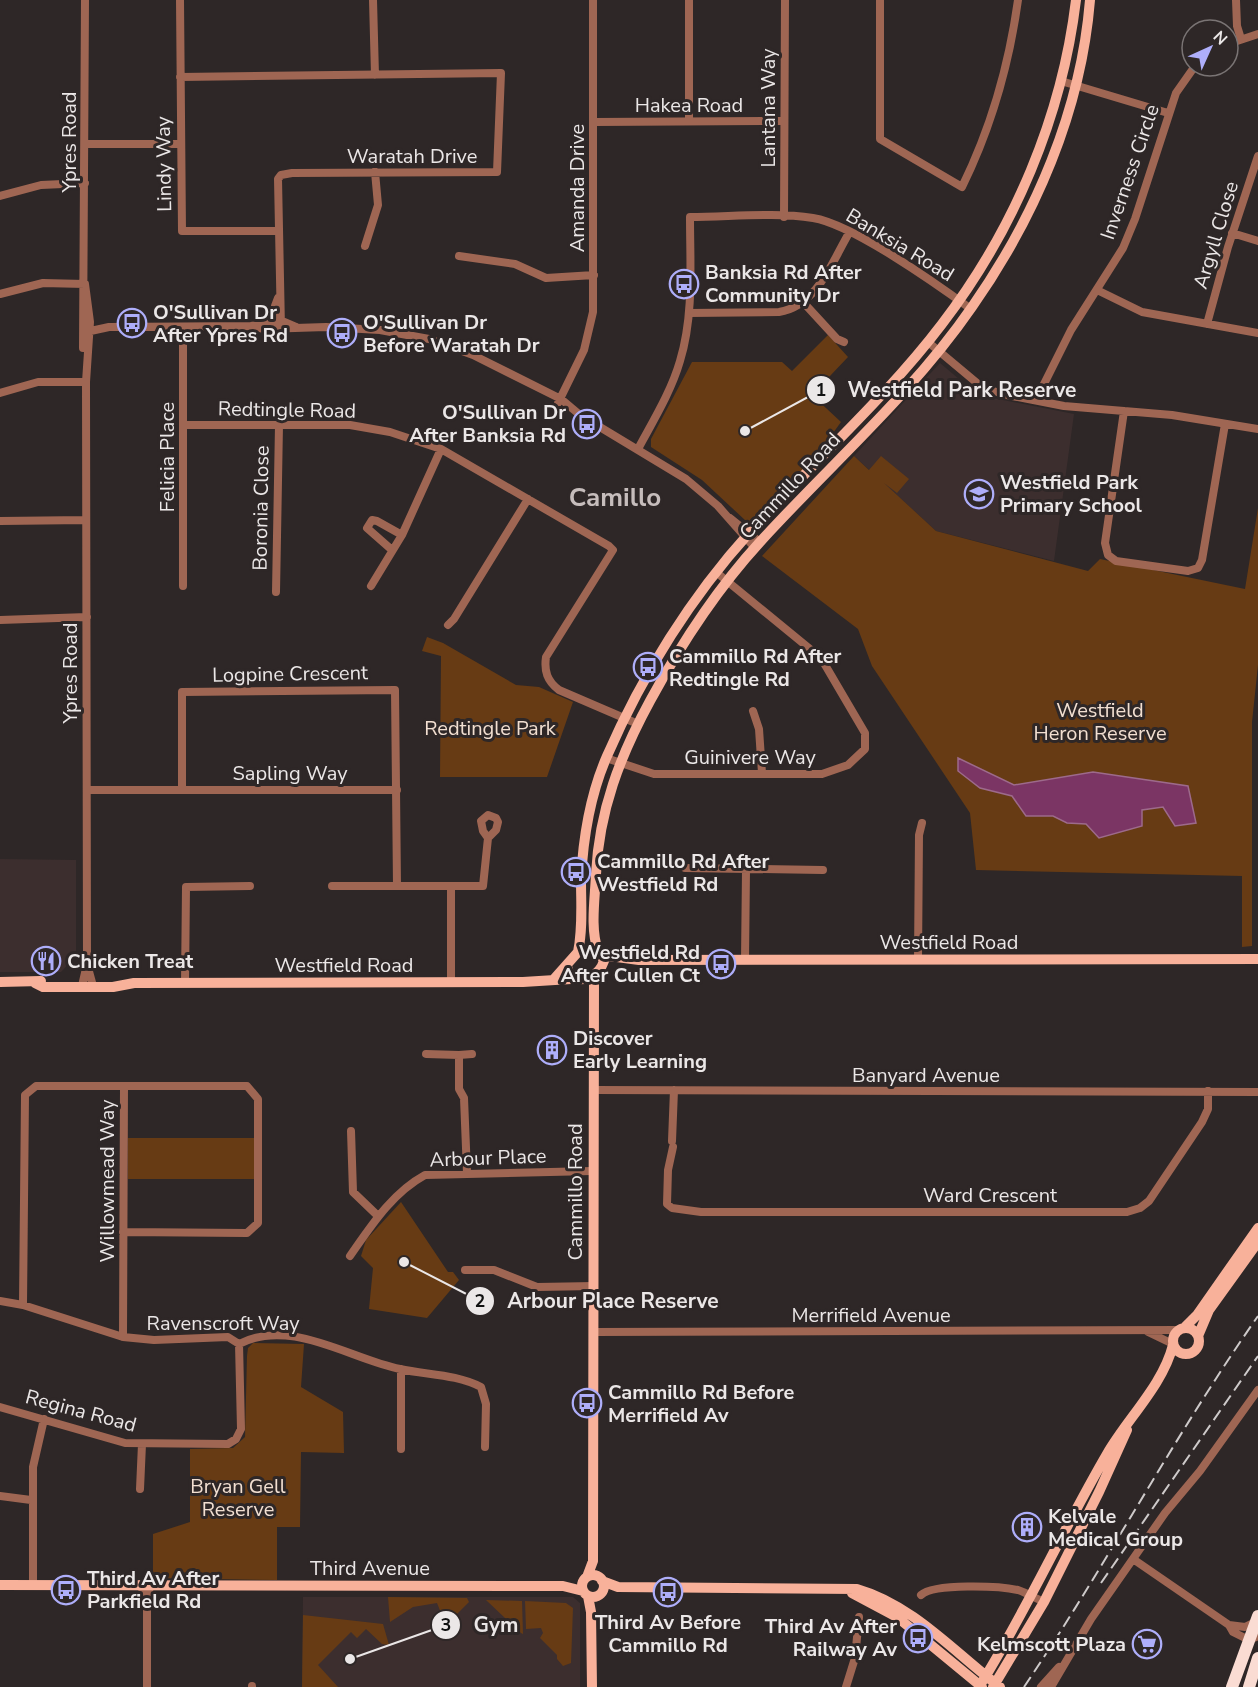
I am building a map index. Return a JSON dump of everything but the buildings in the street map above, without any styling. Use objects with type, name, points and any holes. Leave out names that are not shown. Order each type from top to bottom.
[{"type":"highway","points":[[1232,1687],[1254,1638],[1257,1619]]},
{"type":"highway","points":[[1249,1687],[1258,1658]]},
{"type":"main road","name":"Cammillo Road","points":[[578,952],[581,935],[581,878],[587,820],[606,758],[626,719],[662,651],[716,572],[747,535],[928,342],[960,300],[1000,235],[1048,129],[1071,46],[1076,0]]},
{"type":"main road","name":"Cammillo Road","points":[[601,957],[594,934],[596,860],[606,800],[619,763],[638,724],[691,630],[728,581],[757,545],[908,387],[971,309],[1008,252],[1039,192],[1058,143],[1082,62],[1090,0]]},
{"type":"main road","name":"Westfield Road","points":[[578,952],[601,957],[639,960],[1258,959]]},
{"type":"main road","points":[[554,979],[578,952]]},
{"type":"main road","points":[[594,976],[601,957]]},
{"type":"main road","name":"Cammillo Road","points":[[567,966],[567,973],[577,979],[592,1004]]},
{"type":"main road","name":"Cammillo Road","points":[[593,1586],[592,1004],[594,976]]},
{"type":"main road","name":"Westfield Road","points":[[0,982],[35,982],[43,987],[87,983],[451,982],[577,979],[594,976]]},
{"type":"main road","points":[[982,1684],[1032,1596],[1091,1481],[1161,1373],[1173,1345],[1174,1335],[1197,1315],[1258,1228]]},
{"type":"main road","points":[[1161,1373],[1197,1348],[1198,1336],[1209,1310],[1258,1242]]},
{"type":"main road","points":[[1181,1328],[1193,1329],[1198,1336]]},
{"type":"main road","points":[[1173,1345],[1179,1352],[1187,1354]]},
{"type":"main road","points":[[592,1687],[593,1586],[835,1587],[869,1593],[895,1605],[982,1684],[996,1686],[1044,1602],[1099,1492],[1122,1445],[1130,1418]]},
{"type":"main road","name":"Third Avenue","points":[[0,1585],[146,1587],[168,1590],[177,1586],[593,1586]]},
{"type":"street","name":"Ypres Road","points":[[85,0],[85,284],[82,295],[87,327],[87,983]]},
{"type":"street","name":"Lindy Way","points":[[180,0],[182,231],[277,231]]},
{"type":"street","points":[[373,0],[375,75]]},
{"type":"street","name":"Amanda Drive","points":[[557,399],[584,350],[592,321],[594,275],[593,0]]},
{"type":"street","points":[[689,0],[689,120]]},
{"type":"street","name":"Lantana Way","points":[[784,216],[785,0]]},
{"type":"street","points":[[880,0],[880,139],[962,188],[993,114],[1007,62],[1018,0]]},
{"type":"street","points":[[1236,0],[1237,26],[1241,39],[1258,34]]},
{"type":"street","name":"Waratah Drive","points":[[180,77],[501,73],[497,172],[281,175],[278,179],[277,231],[279,325]]},
{"type":"street","name":"Inverness Circle","points":[[1036,400],[1065,342],[1123,248],[1136,219],[1168,114],[1186,78]]},
{"type":"street","points":[[1061,81],[1168,114]]},
{"type":"street","name":"Hakea Road","points":[[594,122],[689,120],[784,122]]},
{"type":"street","points":[[85,144],[181,144]]},
{"type":"street","name":"Argyll Close","points":[[1207,324],[1232,233],[1258,156]]},
{"type":"street","points":[[365,246],[378,205],[375,172]]},
{"type":"street","points":[[0,196],[41,185],[85,183]]},
{"type":"street","name":"Banksia Road","points":[[638,449],[673,380],[682,351],[689,313],[690,218],[784,216],[823,220],[849,232],[971,309]]},
{"type":"street","points":[[689,313],[779,312],[803,302],[818,286],[849,232]]},
{"type":"street","points":[[1232,233],[1258,241]]},
{"type":"street","points":[[459,256],[515,264],[546,278],[594,275]]},
{"type":"street","points":[[0,294],[43,283],[85,284]]},
{"type":"street","points":[[1097,290],[1135,310],[1258,333]]},
{"type":"street","points":[[803,302],[837,339],[844,342]]},
{"type":"street","points":[[87,327],[251,326],[264,329],[279,325],[380,330],[429,339],[473,355],[529,384],[539,394],[557,399],[570,412],[580,415],[638,449],[691,483],[757,545]]},
{"type":"street","name":"Felicia Place","points":[[183,327],[183,586]]},
{"type":"street","points":[[928,342],[983,388],[1064,406],[1124,411],[1258,429]]},
{"type":"street","points":[[0,393],[38,382],[86,382]]},
{"type":"street","points":[[1124,411],[1105,543],[1106,552],[1116,561],[1188,571],[1198,567],[1202,560],[1225,424]]},
{"type":"street","name":"Redtingle Road","points":[[183,425],[350,425],[390,432],[441,449],[613,550],[546,657],[544,669],[550,682],[559,690],[638,724]]},
{"type":"street","name":"Boronia Close","points":[[276,592],[279,425]]},
{"type":"street","points":[[371,586],[402,535],[441,449]]},
{"type":"street","points":[[448,625],[454,619],[528,499]]},
{"type":"street","points":[[0,521],[86,520]]},
{"type":"street","points":[[392,550],[370,533],[367,528],[368,523],[372,520],[377,521],[402,535]]},
{"type":"street","name":"Guinivere Way","points":[[606,758],[654,774],[836,771],[860,757],[865,749],[867,738],[817,653],[716,572]]},
{"type":"street","points":[[0,620],[87,617]]},
{"type":"street","name":"Logpine Crescent","points":[[182,789],[182,692],[395,690],[397,790]]},
{"type":"street","points":[[753,711],[759,729],[762,773]]},
{"type":"street","name":"Sapling Way","points":[[87,790],[397,790]]},
{"type":"street","points":[[397,790],[397,886]]},
{"type":"street","points":[[918,960],[919,835],[922,823]]},
{"type":"street","points":[[332,886],[483,886],[488,838]]},
{"type":"street","points":[[685,868],[823,870]]},
{"type":"street","points":[[746,870],[746,960]]},
{"type":"street","points":[[185,983],[186,886],[250,886]]},
{"type":"street","points":[[450,886],[451,982]]},
{"type":"street","points":[[426,1054],[472,1054]]},
{"type":"street","points":[[459,1055],[459,1089],[464,1098],[467,1173]]},
{"type":"street","name":"Willowmead Way","points":[[23,1305],[25,1095],[36,1086],[124,1086],[123,1337]]},
{"type":"street","points":[[123,1232],[248,1233],[258,1223],[259,1158],[258,1099],[247,1086],[124,1086]]},
{"type":"street","name":"Banyard Avenue","points":[[593,1090],[1258,1092]]},
{"type":"street","name":"Ward Crescent","points":[[674,1090],[667,1204],[672,1208],[701,1212],[1132,1211],[1149,1201],[1203,1122],[1208,1108],[1208,1092]]},
{"type":"street","points":[[351,1131],[353,1192],[378,1216]]},
{"type":"street","name":"Arbour Place","points":[[350,1256],[378,1216],[408,1184],[425,1175],[592,1172]]},
{"type":"street","points":[[465,1270],[494,1270],[537,1287],[594,1286]]},
{"type":"street","name":"Ravenscroft Way","points":[[0,1301],[23,1305],[123,1337],[154,1340],[228,1337],[239,1344],[257,1336],[298,1337],[401,1369],[467,1380],[481,1387],[486,1404],[485,1447]]},
{"type":"street","name":"Merrifield Avenue","points":[[593,1332],[1148,1332],[1181,1328]]},
{"type":"street","name":"Merrifield Avenue","points":[[1148,1332],[1173,1345]]},
{"type":"street","name":"Regina Road","points":[[0,1407],[125,1443],[228,1444],[236,1439],[241,1429],[239,1344]]},
{"type":"street","points":[[401,1369],[401,1449]]},
{"type":"street","points":[[1052,1687],[1064,1662],[1133,1559],[1258,1390]]},
{"type":"street","points":[[33,1585],[31,1500],[33,1467],[44,1419]]},
{"type":"street","points":[[140,1489],[142,1444]]},
{"type":"street","points":[[0,1496],[31,1500]]},
{"type":"street","points":[[1133,1559],[1229,1625],[1233,1632],[1254,1638]]},
{"type":"street","points":[[146,1587],[147,1687]]},
{"type":"street","points":[[921,1594],[931,1588],[987,1587],[1017,1590],[1044,1602]]},
{"type":"street","points":[[846,1687],[855,1658],[860,1617]]},
{"type":"street","points":[[1229,1625],[1245,1627],[1257,1619]]},
{"type":"street","points":[[1041,1687],[1064,1662]]},
{"type":"shaded area","name":"Westfield Park Primary School","points":[[940,363],[978,395],[1074,414],[1054,561],[936,531],[854,456]]},
{"type":"shaded area","points":[[958,758],[1014,785],[1093,772],[1188,786],[1196,823],[1175,826],[1163,807],[1142,810],[1142,826],[1099,838],[1086,824],[1067,823],[1053,816],[1026,816],[1012,796],[980,788],[958,771]]},
{"type":"shaded area","points":[[0,859],[76,860],[76,956],[61,972],[0,972]]},
{"type":"shaded area","points":[[303,1597],[573,1597],[580,1603],[580,1687],[302,1687]]},
{"type":"green space","points":[[828,335],[848,357],[812,395],[841,422],[815,458],[752,522],[746,521],[702,480],[651,447],[651,439],[692,362],[782,362],[792,371]]},
{"type":"green space","name":"Westfield Heron Reserve","points":[[854,456],[869,470],[881,456],[909,479],[897,493],[884,483],[936,531],[1088,571],[1100,559],[1245,589],[1258,508],[1258,665],[1252,722],[1252,946],[1242,947],[1242,876],[976,870],[970,813],[872,666],[858,629],[762,556]]},
{"type":"green space","name":"Redtingle Park","points":[[427,637],[443,643],[516,685],[539,687],[573,702],[547,777],[440,777],[441,656],[422,651]]},
{"type":"green space","points":[[128,1138],[254,1138],[254,1179],[128,1179]]},
{"type":"green space","points":[[401,1202],[448,1272],[453,1272],[459,1280],[427,1318],[369,1309],[373,1268],[361,1256],[366,1240]]},
{"type":"green space","name":"Bryan Gell Reserve","points":[[253,1343],[304,1344],[301,1387],[343,1412],[344,1453],[301,1452],[300,1527],[277,1527],[277,1580],[153,1578],[153,1534],[190,1522],[190,1449],[233,1448],[245,1437],[247,1356],[248,1348]]},
{"type":"green space","points":[[388,1597],[467,1598],[469,1602],[451,1620],[441,1613],[437,1603],[413,1607],[390,1622]]},
{"type":"green space","points":[[486,1600],[522,1601],[523,1634],[521,1633]]},
{"type":"green space","points":[[525,1601],[566,1603],[573,1608],[571,1663],[563,1666],[557,1659],[557,1655],[540,1638],[543,1633],[541,1628],[526,1629]]},
{"type":"green space","points":[[303,1615],[383,1624],[389,1645],[382,1644],[366,1629],[357,1638],[351,1632],[318,1665],[338,1687],[302,1687]]},
{"type":"railway","points":[[1024,1687],[1227,1361],[1258,1316]]},
{"type":"railway","points":[[1101,1583],[1258,1356]]},
{"type":"place","name":"Banksia Rd After Community Dr","points":[[684,284]]},
{"type":"place","name":"O'Sullivan Dr After Ypres Rd","points":[[132,323]]},
{"type":"place","name":"O'Sullivan Dr Before Waratah Dr","points":[[342,333]]},
{"type":"place","name":"O'Sullivan Dr After Banksia Rd","points":[[587,424]]},
{"type":"place","name":"Westfield Park Reserve","points":[[745,431]]},
{"type":"place","name":"Westfield Park Primary School","points":[[979,494]]},
{"type":"place","name":"Cammillo Rd After Redtingle Rd","points":[[648,667]]},
{"type":"place","name":"Cammillo Rd After Westfield Rd","points":[[576,872]]},
{"type":"place","name":"Chicken Treat","points":[[46,961]]},
{"type":"place","name":"Westfield Rd After Cullen Ct","points":[[721,964]]},
{"type":"place","name":"Discover Early Learning","points":[[552,1050]]},
{"type":"place","name":"Arbour Place Reserve","points":[[404,1262]]},
{"type":"place","name":"Cammillo Rd Before Merrifield Av","points":[[587,1403]]},
{"type":"place","name":"Kelvale Medical Group","points":[[1027,1527]]},
{"type":"place","name":"Third Av After Parkfield Rd","points":[[66,1590]]},
{"type":"place","name":"Third Av Before Cammillo Rd","points":[[668,1592]]},
{"type":"place","name":"Third Av After Railway Av","points":[[918,1638]]},
{"type":"place","name":"Kelmscott Plaza","points":[[1147,1644]]},
{"type":"place","name":"Gym","points":[[350,1659]]},
{"type":"district","name":"Camillo","points":[[615,497]]}]
